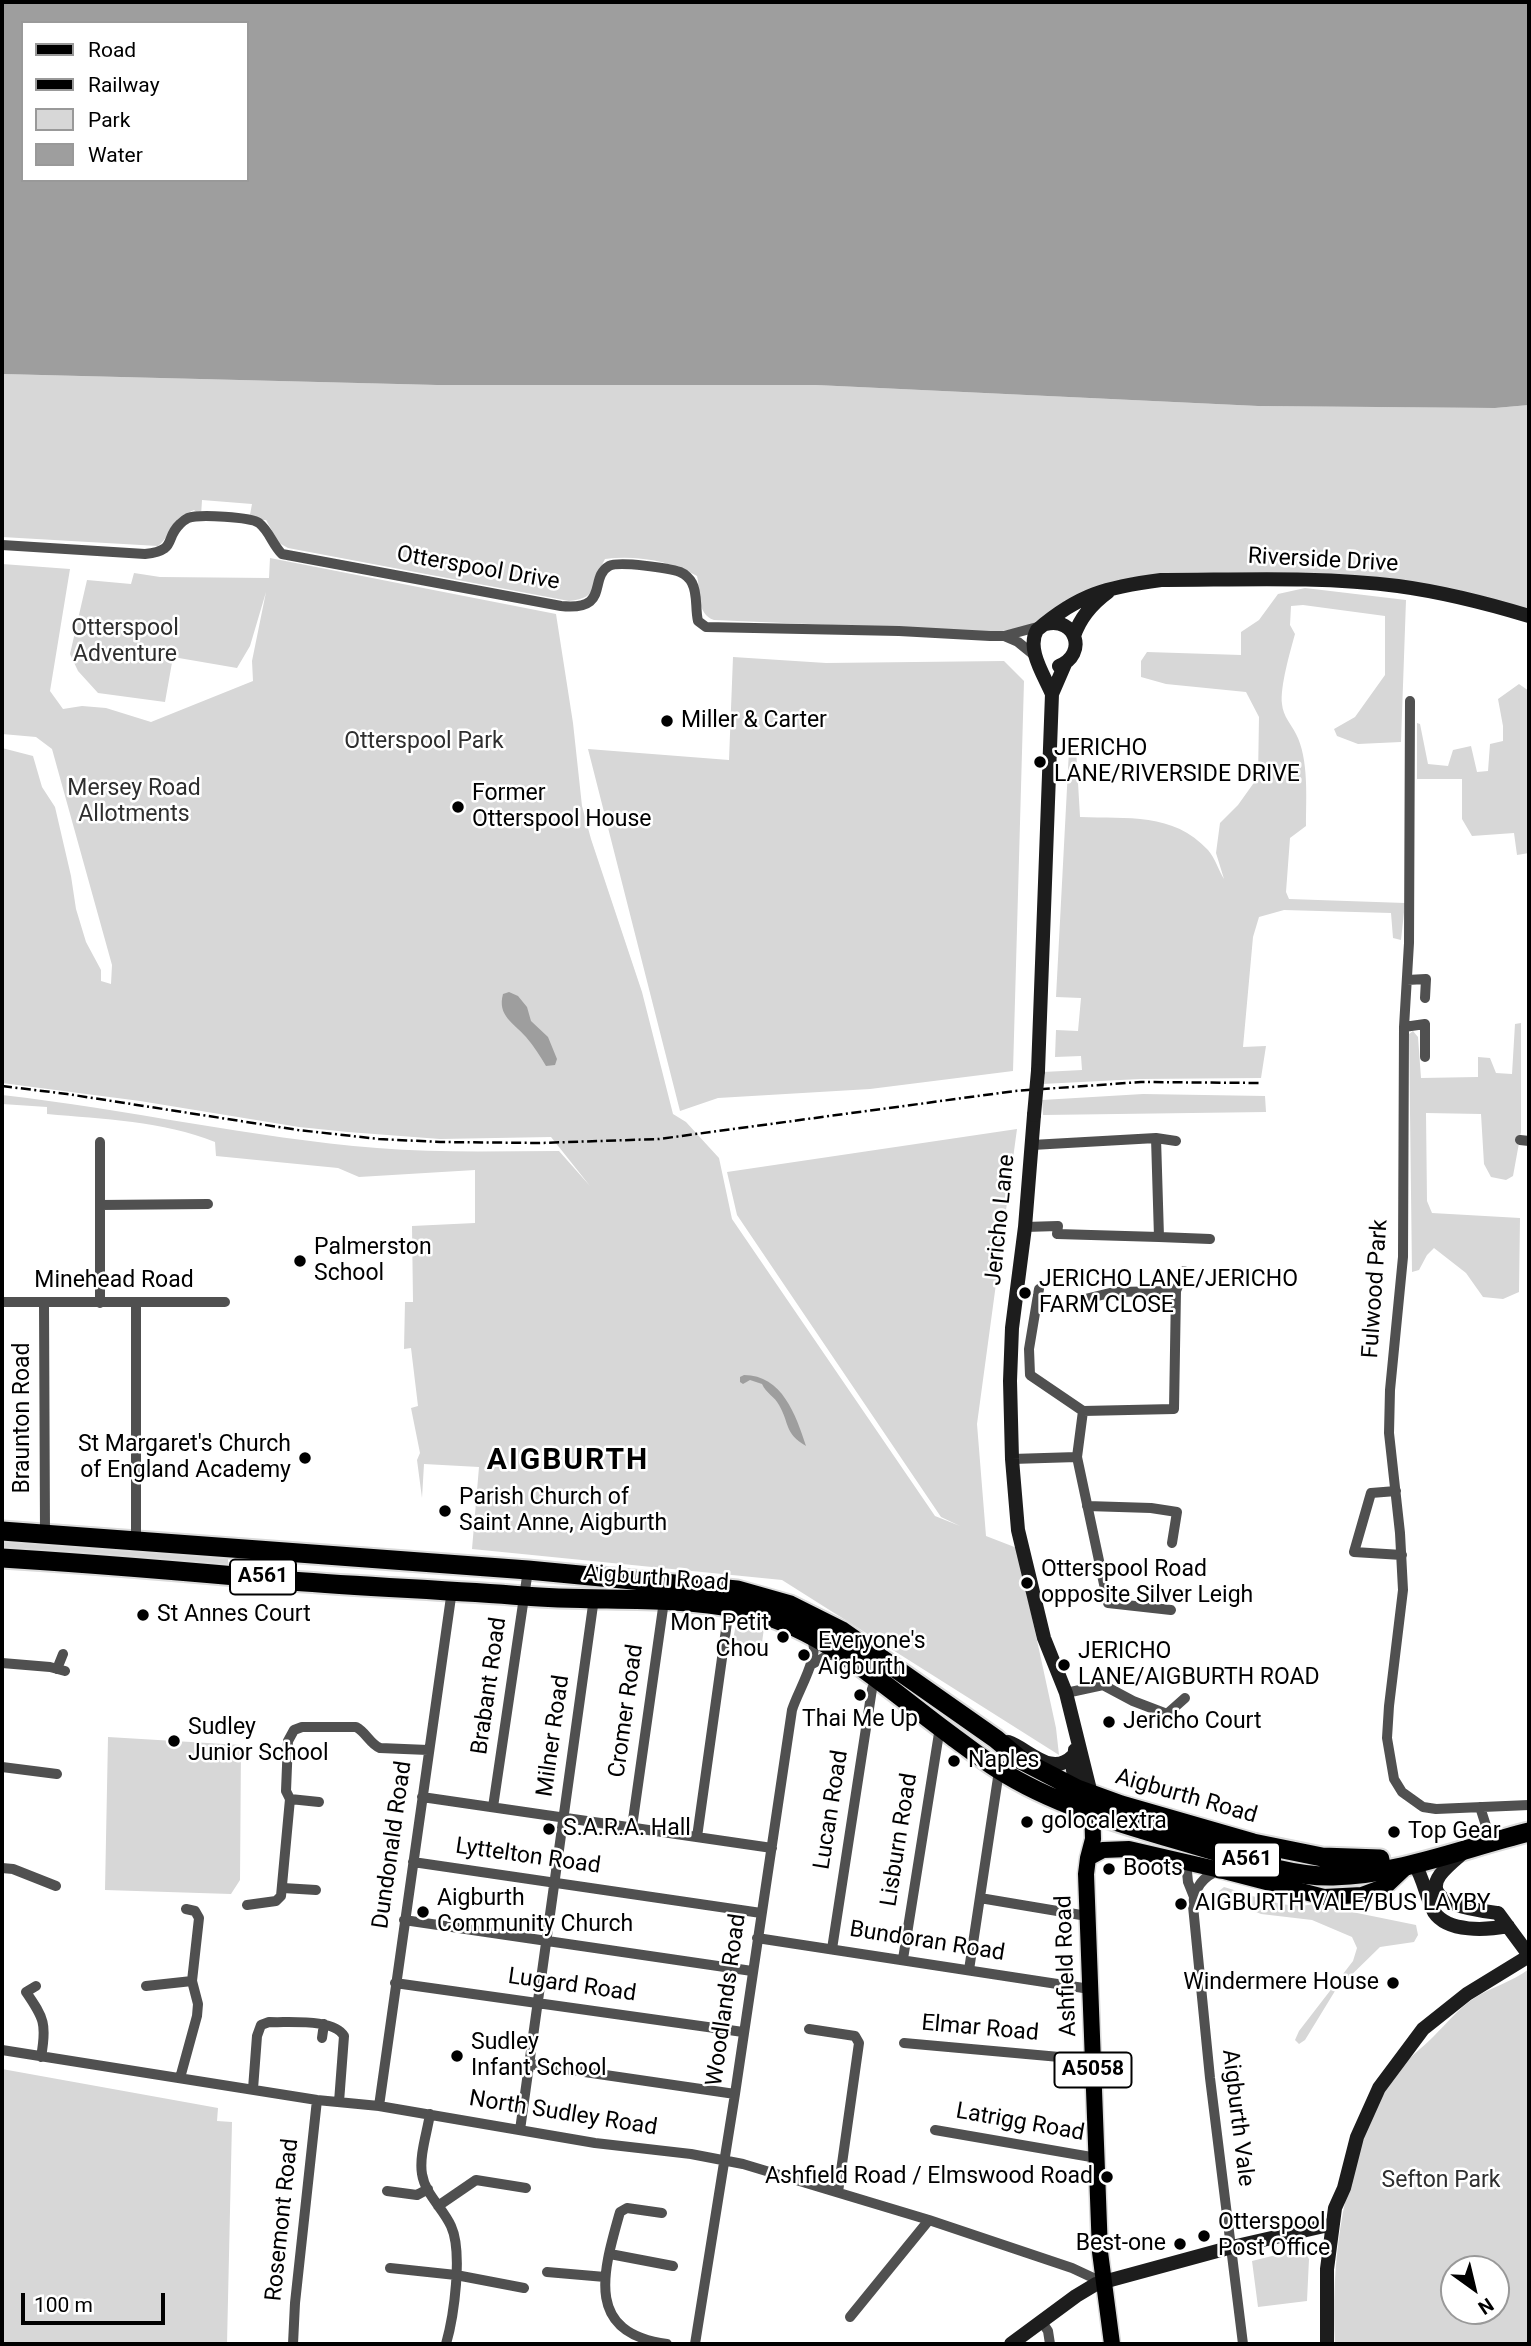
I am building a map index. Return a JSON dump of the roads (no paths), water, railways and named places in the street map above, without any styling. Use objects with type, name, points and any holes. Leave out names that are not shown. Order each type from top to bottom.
[{"type":"highway","name":"Aigburth Road","points":[[2,1531],[528,1570],[737,1590],[790,1605],[842,1631],[996,1739],[1021,1760],[1085,1801],[1227,1855],[1300,1873],[1332,1876],[1411,1866],[1529,1832]]},
{"type":"highway","name":"Aigburth Road","points":[[2,1558],[235,1574],[291,1581],[525,1596],[664,1601],[729,1608],[777,1619],[808,1633],[876,1679],[999,1770],[1049,1795],[1085,1801],[1253,1843],[1346,1860],[1389,1858],[1529,1821]]},
{"type":"main road","name":"Ashfield Road","points":[[1085,1801],[1093,1839],[1088,1858],[1087,1916],[1102,2282]]},
{"type":"main road","points":[[1088,1858],[1103,1850],[1117,1848],[1220,1870],[1324,1897],[1362,1895],[1386,1886],[1411,1866]]},
{"type":"main road","name":"A5058","points":[[1102,2282],[1112,2344]]},
{"type":"street","name":"Otterspool Drive","points":[[2,545],[145,554],[159,552],[171,543],[176,527],[187,518],[201,516],[256,521],[268,532],[274,546],[282,554],[561,606],[586,605],[595,597],[603,572],[609,566],[621,564],[680,573],[690,580],[695,590],[694,608],[698,621],[706,627],[1004,636],[1044,625]]},
{"type":"street","name":"Riverside Drive","points":[[1044,625],[1083,597],[1161,580],[1343,581],[1398,586],[1439,593],[1529,616]]},
{"type":"street","points":[[1074,636],[1065,626],[1052,623],[1044,625],[1032,642],[1036,657],[1051,666],[1065,664],[1075,650],[1074,636],[1080,622],[1089,609],[1112,589]]},
{"type":"street","name":"Otterspool Drive","points":[[1004,636],[1018,642],[1036,657]]},
{"type":"street","name":"Jericho Lane","points":[[1036,657],[1052,694]]},
{"type":"street","name":"Jericho Lane","points":[[1065,664],[1052,694],[1038,1071],[1025,1227],[1012,1328],[1010,1381],[1012,1459],[1018,1530],[1044,1638],[1066,1693],[1085,1801]]},
{"type":"street","name":"Fulwood Park","points":[[1410,701],[1403,1256],[1390,1390],[1390,1433],[1404,1590],[1387,1738],[1394,1779],[1402,1791],[1423,1807],[1436,1810],[1529,1805]]},
{"type":"street","points":[[1407,980],[1426,979],[1425,998]]},
{"type":"street","points":[[1425,1012],[1425,1057]]},
{"type":"street","points":[[1404,1027],[1425,1024]]},
{"type":"street","points":[[1032,1145],[1156,1138],[1176,1141]]},
{"type":"street","points":[[1156,1138],[1159,1237]]},
{"type":"street","points":[[100,1142],[100,1303]]},
{"type":"street","points":[[100,1205],[208,1204]]},
{"type":"street","points":[[1025,1227],[1058,1226],[1159,1237],[1210,1239]]},
{"type":"street","points":[[1039,1289],[1029,1349],[1030,1376],[1083,1411],[1174,1409],[1176,1292],[1184,1271]]},
{"type":"street","points":[[1085,1298],[1114,1292],[1176,1292]]},
{"type":"street","name":"Minehead Road","points":[[2,1302],[225,1301]]},
{"type":"street","name":"Braunton Road","points":[[44,1303],[45,1534]]},
{"type":"street","points":[[136,1303],[136,1541]]},
{"type":"street","points":[[1083,1411],[1077,1457],[1108,1603],[1171,1610]]},
{"type":"street","points":[[1012,1459],[1077,1457]]},
{"type":"street","points":[[1396,1491],[1371,1493],[1354,1552],[1402,1555]]},
{"type":"street","points":[[1087,1506],[1151,1508],[1177,1512],[1172,1543]]},
{"type":"street","name":"Brabant Road","points":[[493,1807],[528,1570]]},
{"type":"street","name":"Dundonald Road","points":[[379,2106],[452,1590]]},
{"type":"street","name":"Milner Road","points":[[520,2130],[594,1598]]},
{"type":"street","name":"Cromer Road","points":[[632,1827],[664,1601]]},
{"type":"street","points":[[697,1837],[729,1608]]},
{"type":"street","points":[[808,1633],[815,1644],[812,1664]]},
{"type":"street","points":[[2,1663],[61,1670],[63,1654]]},
{"type":"street","points":[[812,1664],[829,1655],[841,1654]]},
{"type":"street","name":"Woodlands Road","points":[[695,2344],[792,1710],[812,1664]]},
{"type":"street","name":"Lucan Road","points":[[832,1949],[872,1689],[876,1679]]},
{"type":"street","points":[[1066,1693],[1103,1685],[1133,1701],[1167,1714],[1185,1698]]},
{"type":"street","points":[[247,1905],[276,1901],[281,1896],[290,1799],[286,1791],[288,1741],[294,1730],[302,1727],[356,1727],[380,1748],[428,1750]]},
{"type":"street","name":"Lisburn Road","points":[[903,1959],[940,1727]]},
{"type":"street","points":[[996,1739],[1014,1744],[1053,1765],[1063,1763],[1075,1749]]},
{"type":"street","points":[[2,1768],[57,1774]]},
{"type":"street","points":[[969,1969],[999,1770]]},
{"type":"street","points":[[422,1797],[772,1848]]},
{"type":"street","points":[[290,1799],[319,1802]]},
{"type":"street","points":[[1480,1807],[1488,1832]]},
{"type":"street","points":[[1327,2344],[1327,2269],[1333,2224],[1357,2137],[1379,2088],[1423,2029],[1466,1994],[1529,1956],[1498,1913],[1458,1907],[1445,1900],[1439,1892],[1436,1884],[1439,1877],[1465,1851]]},
{"type":"street","name":"Lyttelton Road","points":[[413,1862],[761,1913]]},
{"type":"street","name":"Aigburth Vale","points":[[1186,1862],[1188,1882],[1194,1897],[1195,1936],[1209,2066],[1243,2344]]},
{"type":"street","points":[[1411,1866],[1424,1881],[1435,1914],[1441,1919],[1468,1927],[1490,1929],[1508,1926]]},
{"type":"street","points":[[2,1868],[13,1869],[56,1886]]},
{"type":"street","points":[[1194,1897],[1203,1879],[1220,1870]]},
{"type":"street","points":[[283,1888],[316,1889]]},
{"type":"street","points":[[980,1898],[1087,1916]]},
{"type":"street","points":[[180,2078],[198,2004],[192,1981],[199,1918],[195,1911],[186,1909]]},
{"type":"street","points":[[404,1920],[752,1971]]},
{"type":"street","name":"Bundoran Road","points":[[757,1938],[1090,1989]]},
{"type":"street","points":[[143,1984],[192,1981]]},
{"type":"street","name":"Lugard Road","points":[[395,1983],[743,2032]]},
{"type":"street","points":[[36,1986],[26,1992],[42,2015],[45,2036],[41,2057]]},
{"type":"street","points":[[253,2089],[257,2036],[261,2025],[269,2022],[324,2024],[338,2028],[344,2036],[340,2102]]},
{"type":"street","points":[[322,2038],[324,2024]]},
{"type":"street","points":[[809,2029],[855,2036],[859,2043],[838,2192]]},
{"type":"street","name":"Elmar Road","points":[[904,2043],[1093,2060]]},
{"type":"street","name":"North Sudley Road","points":[[2,2050],[743,2164],[929,2220],[1072,2268],[1102,2282]]},
{"type":"street","points":[[530,2064],[735,2094]]},
{"type":"street","name":"Rosemont Road","points":[[293,2344],[317,2100]]},
{"type":"street","points":[[430,2115],[421,2168],[422,2178],[451,2226],[454,2238],[456,2275],[453,2318],[446,2344]]},
{"type":"street","name":"Latrigg Road","points":[[935,2130],[1097,2158]]},
{"type":"street","points":[[438,2206],[476,2180],[526,2188]]},
{"type":"street","points":[[387,2191],[417,2195],[428,2189]]},
{"type":"street","points":[[662,2213],[627,2208],[620,2213],[605,2277],[606,2302],[613,2319],[632,2333],[667,2344]]},
{"type":"street","points":[[850,2317],[929,2220]]},
{"type":"street","points":[[1011,2344],[1082,2291],[1102,2282],[1232,2247],[1333,2224]]},
{"type":"street","points":[[610,2255],[673,2266]]},
{"type":"street","points":[[390,2268],[456,2275],[524,2288]]},
{"type":"street","points":[[547,2272],[605,2277]]},
{"type":"street","points":[[1042,2322],[1048,2332],[1050,2344]]},
{"type":"water","points":[[2,2],[1529,2],[1529,405],[1495,408],[1258,406],[816,385],[437,385],[2,374]]},
{"type":"water","points":[[509,992],[518,996],[527,1007],[531,1021],[548,1037],[557,1059],[555,1065],[546,1066],[529,1040],[504,1014],[503,994]]},
{"type":"water","points":[[740,1377],[757,1377],[778,1389],[792,1410],[806,1446],[794,1437],[779,1405],[762,1384],[750,1380],[743,1384]]},
{"type":"railway","points":[[2,1086],[298,1130],[379,1139],[540,1143],[659,1139],[1015,1091],[1141,1082],[1261,1083]]},
{"type":"place","name":"Miller & Carter","points":[[667,721]]},
{"type":"place","name":"JERICHO LANE/RIVERSIDE DRIVE","points":[[1040,762]]},
{"type":"place","name":"Former Otterspool House","points":[[458,807]]},
{"type":"place","name":"Palmerston School","points":[[300,1261]]},
{"type":"place","name":"JERICHO LANE/JERICHO FARM CLOSE","points":[[1025,1293]]},
{"type":"place","name":"St Margaret's Church of England Academy","points":[[305,1458]]},
{"type":"place","name":"Parish Church of Saint Anne, Aigburth","points":[[445,1511]]},
{"type":"place","name":"Otterspool Road opposite Silver Leigh","points":[[1027,1583]]},
{"type":"place","name":"St Annes Court","points":[[143,1615]]},
{"type":"place","name":"Mon Petit Chou","points":[[783,1637]]},
{"type":"place","name":"Everyone's Aigburth","points":[[804,1655]]},
{"type":"place","name":"JERICHO LANE/AIGBURTH ROAD","points":[[1064,1665]]},
{"type":"place","name":"Thai Me Up","points":[[860,1695]]},
{"type":"place","name":"Jericho Court","points":[[1109,1722]]},
{"type":"place","name":"Sudley Junior School","points":[[174,1741]]},
{"type":"place","name":"Naples","points":[[954,1761]]},
{"type":"place","name":"golocalextra","points":[[1027,1822]]},
{"type":"place","name":"S.A.R.A. Hall","points":[[549,1829]]},
{"type":"place","name":"Top Gear","points":[[1394,1832]]},
{"type":"place","name":"Boots","points":[[1109,1869]]},
{"type":"place","name":"AIGBURTH VALE/BUS LAYBY","points":[[1181,1904]]},
{"type":"place","name":"Aigburth Community Church","points":[[423,1912]]},
{"type":"place","name":"Windermere House","points":[[1393,1983]]},
{"type":"place","name":"Sudley Infant School","points":[[457,2056]]},
{"type":"place","name":"Ashfield Road / Elmswood Road","points":[[1107,2177]]},
{"type":"place","name":"Otterspool Post Office","points":[[1204,2236]]},
{"type":"place","name":"Best-one","points":[[1180,2244]]},
{"type":"district","name":"AIGBURTH","points":[[568,1461]]},
{"type":"park label","name":"Otterspool Adventure","points":[[125,642]]},
{"type":"park label","name":"Otterspool Park","points":[[424,742]]},
{"type":"park label","name":"Mersey Road Allotments","points":[[134,802]]},
{"type":"park label","name":"Sefton Park","points":[[1441,2181]]}]
